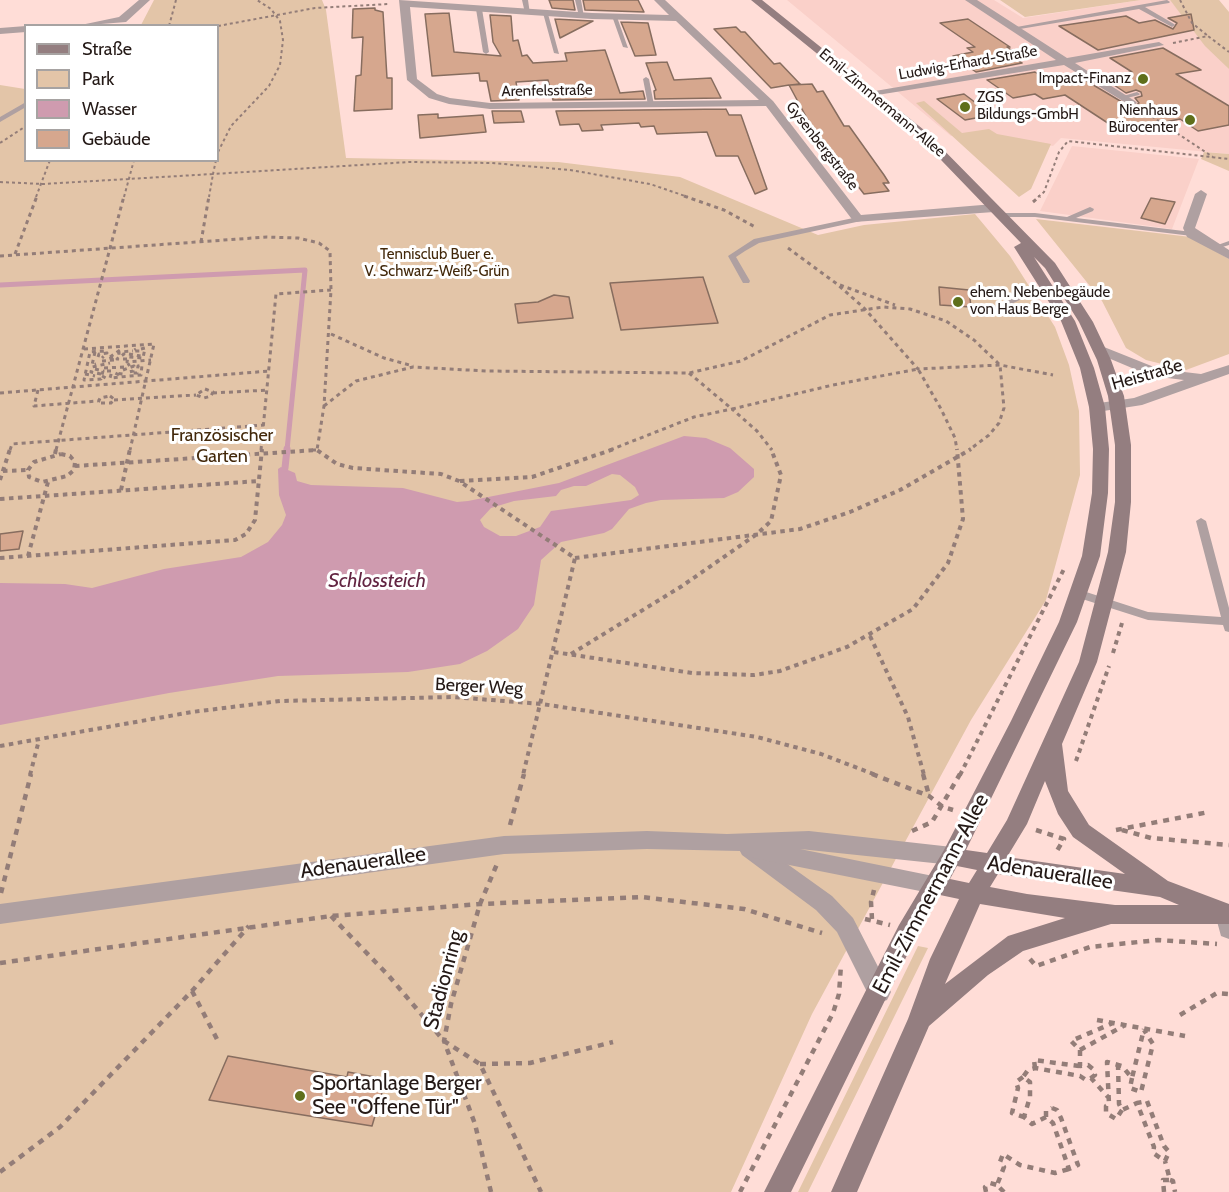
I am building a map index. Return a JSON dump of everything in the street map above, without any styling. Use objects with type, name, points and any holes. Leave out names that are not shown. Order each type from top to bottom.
[{"type":"main road","name":"Emil-Zimmermann-Allee","points":[[756,0],[874,94],[951,162],[1050,266],[1068,291],[1111,377],[1123,445],[1123,502],[1117,552],[1088,662],[1016,824],[976,893],[942,959],[920,1019],[844,1192]]},
{"type":"main road","name":"Emil-Zimmermann-Allee","points":[[777,1192],[907,932],[952,856],[1021,721],[1080,594],[1098,521],[1101,449],[1097,407],[1078,345],[1051,293],[998,211]]},
{"type":"main road","points":[[1054,742],[1054,773],[1058,791],[1069,814],[1082,831],[1161,888]]},
{"type":"main road","name":"Adenauerallee","points":[[952,856],[993,865],[1161,888],[1228,919]]},
{"type":"main road","name":"Adenauerallee","points":[[935,885],[1027,904],[1114,915],[1228,919]]},
{"type":"main road","points":[[920,1019],[980,968],[1016,943],[1114,915]]},
{"type":"street","points":[[122,23],[145,0]]},
{"type":"street","name":"Gysenbergstraße","points":[[659,0],[769,103],[858,219]]},
{"type":"street","name":"Ludwig-Erhard-Straße","points":[[970,0],[1066,61],[1130,98]]},
{"type":"street","points":[[405,2],[474,6],[545,14],[678,18]]},
{"type":"street","name":"Arenfelsstraße","points":[[405,2],[410,75],[422,89],[433,96],[468,105],[490,106],[769,103]]},
{"type":"street","points":[[0,31],[24,29]]},
{"type":"street","name":"Ludwig-Erhard-Straße","points":[[874,94],[1159,45]]},
{"type":"street","points":[[1201,194],[1189,228],[1192,234],[1229,255]]},
{"type":"street","points":[[858,219],[998,211]]},
{"type":"street","name":"Heistraße","points":[[1099,349],[1156,373],[1181,377],[1207,376]]},
{"type":"street","name":"Heistraße","points":[[1097,407],[1137,402],[1229,369]]},
{"type":"street","name":"Adenauerallee","points":[[0,914],[507,836],[727,843],[809,840],[952,856]]},
{"type":"street","name":"Adenauerallee","points":[[727,843],[935,885]]},
{"type":"street","points":[[750,849],[824,903],[845,925],[879,992]]},
{"type":"lane","points":[[525,0],[528,13]]},
{"type":"lane","points":[[578,0],[582,16]]},
{"type":"lane","points":[[1014,28],[1167,2]]},
{"type":"lane","points":[[474,6],[486,52]]},
{"type":"lane","points":[[1140,7],[1172,25]]},
{"type":"lane","points":[[545,14],[557,53]]},
{"type":"lane","points":[[614,17],[626,47]]},
{"type":"lane","points":[[646,80],[651,105]]},
{"type":"lane","points":[[0,120],[24,105]]},
{"type":"lane","points":[[1068,218],[1090,209]]},
{"type":"lane","points":[[998,211],[1192,234]]},
{"type":"lane","points":[[746,280],[732,256],[757,241],[858,219]]},
{"type":"lane","points":[[1215,247],[1229,243]]},
{"type":"lane","points":[[1002,304],[1025,295],[1068,291]]},
{"type":"lane","points":[[1080,594],[1148,616],[1228,625],[1201,521]]},
{"type":"path","points":[[170,24],[176,0]]},
{"type":"path","points":[[219,143],[268,86],[280,65],[283,39],[280,21],[276,15],[256,0]]},
{"type":"path","points":[[1180,0],[1192,22],[1229,52]]},
{"type":"path","points":[[219,26],[335,6],[405,2]]},
{"type":"path","points":[[1159,45],[1208,36]]},
{"type":"path","points":[[1130,98],[1214,157]]},
{"type":"path","points":[[0,143],[24,127]]},
{"type":"path","points":[[1021,215],[1013,206],[1031,204],[1044,192],[1059,152],[1068,141],[1229,159]]},
{"type":"path","points":[[15,254],[49,162]]},
{"type":"path","points":[[55,454],[134,162]]},
{"type":"path","points":[[201,242],[216,162]]},
{"type":"path","points":[[0,182],[43,184],[130,180],[409,162],[492,163],[570,170],[650,184],[724,210],[772,237],[837,284],[864,308],[918,369],[955,438],[960,458],[963,519],[948,563],[938,580],[912,609],[870,636],[780,671],[754,675],[692,673],[554,652]]},
{"type":"path","points":[[0,256],[267,237],[298,238],[319,243],[330,251],[331,290],[324,406],[317,450]]},
{"type":"path","points":[[28,470],[32,480],[48,482],[67,476],[75,466],[317,450],[337,464],[353,468],[420,470],[441,474],[476,492],[575,558],[800,529],[850,512],[960,458],[989,435],[999,423],[1004,408],[1000,365],[974,340],[946,321],[837,284]]},
{"type":"path","points":[[0,558],[235,540],[252,527],[259,481],[276,294],[331,290]]},
{"type":"path","points":[[324,406],[356,381],[380,373],[413,367],[486,371],[689,373],[741,361],[782,342],[815,321],[864,308],[901,307]]},
{"type":"path","points":[[330,333],[384,358],[413,367]]},
{"type":"path","points":[[84,349],[154,344],[121,490]]},
{"type":"path","points":[[124,354],[117,359],[132,356],[131,359],[143,358],[145,348],[141,349]]},
{"type":"path","points":[[134,350],[105,356],[90,352],[85,374],[102,375],[116,368],[125,367],[126,364],[151,361]]},
{"type":"path","points":[[134,350],[140,351],[139,356],[119,355],[119,352],[134,350]]},
{"type":"path","points":[[95,352],[92,365],[110,363],[92,367],[91,372],[94,371],[94,374],[110,378],[141,375],[142,365],[130,371],[115,373],[119,375]]},
{"type":"path","points":[[127,358],[127,362],[151,361]]},
{"type":"path","points":[[459,482],[532,477],[586,460],[694,417],[833,385],[918,369],[1000,365],[1053,375]]},
{"type":"path","points":[[95,369],[99,368],[99,372],[103,371],[102,375]]},
{"type":"path","points":[[116,368],[130,371]]},
{"type":"path","points":[[128,377],[130,371]]},
{"type":"path","points":[[0,393],[269,371]]},
{"type":"path","points":[[570,654],[682,586],[757,534],[771,521],[781,475],[773,451],[757,431],[689,373]]},
{"type":"path","points":[[98,401],[99,404],[106,405],[114,400],[196,394],[205,389],[211,389],[213,393]]},
{"type":"path","points":[[38,390],[34,406],[98,401],[108,396],[114,400]]},
{"type":"path","points":[[196,394],[204,398],[213,393],[268,390]]},
{"type":"path","points":[[0,480],[12,444],[264,425]]},
{"type":"path","points":[[3,471],[28,470],[39,459],[55,454],[70,456],[75,466]]},
{"type":"path","points":[[0,499],[259,481]]},
{"type":"path","points":[[28,556],[48,482]]},
{"type":"path","name":"Stadionring","points":[[491,1192],[475,1124],[444,1041],[451,1004],[480,904],[507,836],[542,704],[575,558]]},
{"type":"path","name":"Berger Weg","points":[[0,746],[192,712],[280,701],[453,697],[542,704],[757,737],[820,754],[929,796],[943,807],[1022,656],[1066,563]]},
{"type":"path","points":[[1076,771],[1076,761],[1098,702],[1126,609]]},
{"type":"path","points":[[870,636],[908,717],[929,796]]},
{"type":"path","points":[[0,897],[39,740]]},
{"type":"path","points":[[1209,812],[1122,830],[1151,838],[1229,845]]},
{"type":"path","points":[[0,963],[127,947],[250,926],[331,916],[480,904],[641,897],[744,909],[808,930],[832,932]]},
{"type":"path","points":[[331,916],[388,975],[444,1041],[480,1064],[541,1192]]},
{"type":"path","points":[[0,1172],[60,1126],[192,991],[250,926]]},
{"type":"path","points":[[1036,966],[1090,947],[1158,940],[1229,944]]},
{"type":"path","points":[[740,1192],[833,1013],[839,994],[841,964],[838,953]]},
{"type":"path","points":[[192,991],[219,1043]]},
{"type":"path","points":[[1180,1015],[1217,993],[1229,994]]},
{"type":"path","points":[[1097,1020],[1185,1036]]},
{"type":"path","points":[[1080,1066],[1080,1050],[1071,1041],[1113,1023]]},
{"type":"path","points":[[1080,1050],[1125,1025]]},
{"type":"path","points":[[1144,1029],[1152,1044],[1141,1092],[1130,1088],[1129,1081],[1132,1078],[1144,1029]]},
{"type":"path","points":[[480,1064],[530,1063],[613,1042]]},
{"type":"path","points":[[1035,1068],[1034,1060],[1088,1065],[1094,1070],[1095,1075],[1086,1080],[1080,1076],[1035,1068],[1028,1070],[1016,1082],[1018,1088],[1012,1113],[1032,1124],[1046,1117]]},
{"type":"path","points":[[1118,1064],[1119,1104],[1122,1115],[1116,1119],[1110,1117],[1106,1113],[1109,1098],[1107,1062],[1118,1064],[1132,1078]]},
{"type":"path","points":[[1023,1077],[1030,1082],[1031,1086],[1024,1118]]},
{"type":"path","points":[[1091,1078],[1109,1098]]},
{"type":"path","points":[[1122,1110],[1146,1101],[1164,1146],[1169,1152],[1166,1161],[1175,1192]]},
{"type":"path","points":[[1137,1103],[1154,1147],[1153,1153],[1166,1161]]},
{"type":"path","points":[[997,1185],[1004,1167],[1000,1162],[1003,1154],[1020,1165],[1040,1171],[1055,1173],[1069,1169],[1078,1165],[1061,1118],[1057,1110],[1052,1108],[1046,1110],[1046,1117],[1053,1123],[1069,1169]]},
{"type":"path","points":[[1164,1192],[1163,1180],[1170,1180]]},
{"type":"path","points":[[986,1192],[985,1187],[990,1183],[997,1185],[1004,1192]]},
{"type":"shaded area","points":[[787,0],[994,0],[1023,18],[1141,0],[1170,0],[1229,69],[1229,154],[1061,138],[1053,146],[993,135],[987,131],[951,136]]},
{"type":"shaded area","points":[[1072,146],[1199,159],[1172,229],[1040,211]]},
{"type":"green space","points":[[154,0],[322,0],[326,10],[346,158],[558,162],[680,177],[818,235],[864,225],[975,214],[1010,256],[1055,327],[1069,365],[1079,411],[1080,475],[1046,600],[971,720],[812,1014],[731,1192],[0,1192],[0,85],[24,89],[24,162],[219,162],[219,24],[142,24]]},
{"type":"green space","points":[[1000,0],[1141,0],[1025,17]]},
{"type":"green space","points":[[1170,0],[1219,0],[1229,12],[1229,69],[1205,46]]},
{"type":"green space","points":[[924,101],[962,133],[989,129],[997,134],[1051,144],[1031,189],[1019,197],[916,103]]},
{"type":"green space","points":[[1204,152],[1229,154],[1229,171],[1201,159]]},
{"type":"green space","points":[[1036,219],[1191,237],[1229,259],[1229,354],[1186,370],[1146,360],[1126,348],[1102,301]]},
{"type":"green space","points":[[918,946],[928,948],[808,1192],[798,1192]]},
{"type":"water","name":"Schlossteich","points":[[684,436],[706,438],[730,448],[754,469],[754,477],[738,492],[724,498],[661,500],[646,503],[629,509],[612,529],[604,533],[561,542],[541,560],[534,605],[518,629],[487,651],[460,664],[408,672],[278,676],[169,693],[0,725],[0,583],[65,584],[92,588],[164,569],[241,557],[268,542],[282,525],[286,515],[279,495],[278,469],[281,467],[295,473],[297,481],[311,485],[403,488],[457,502],[559,483]],"holes":[[[612,474],[620,475],[635,487],[639,495],[631,500],[551,511],[540,527],[516,536],[500,536],[484,527],[480,520],[491,508],[514,501],[556,496],[561,490],[574,486],[586,486]]]},
{"type":"building","points":[[549,0],[573,0],[575,10],[552,8]]},
{"type":"building","points":[[583,0],[638,0],[644,12],[585,10]]},
{"type":"building","points":[[375,8],[383,12],[387,78],[392,78],[392,109],[354,111],[356,76],[361,75],[363,37],[352,38],[353,9]]},
{"type":"building","points":[[449,13],[454,52],[501,56],[493,42],[490,15],[511,16],[513,41],[518,40],[522,56],[527,55],[533,63],[567,61],[565,53],[605,50],[620,93],[643,91],[645,99],[553,100],[548,80],[516,82],[519,100],[491,101],[487,81],[480,81],[479,73],[432,76],[425,14]]},
{"type":"building","points":[[1191,14],[1194,30],[1098,50],[1059,26],[1126,16],[1139,23],[1155,20],[1173,29],[1177,23],[1168,18]]},
{"type":"building","points":[[555,19],[592,21],[593,21],[560,38]]},
{"type":"building","points":[[968,19],[1010,47],[1007,47],[1014,52],[1006,53],[1022,63],[976,72],[953,56],[973,52],[967,48],[975,47],[940,23]]},
{"type":"building","points":[[621,22],[648,23],[656,55],[635,56]]},
{"type":"building","points":[[736,27],[741,32],[745,32],[774,64],[780,63],[800,84],[790,85],[812,84],[817,92],[823,91],[844,126],[849,126],[884,175],[889,183],[883,183],[889,191],[864,194],[810,124],[789,85],[771,88],[714,29]]},
{"type":"building","points":[[1163,48],[1201,70],[1176,74],[1229,106],[1229,125],[1198,131],[1180,119],[1120,131],[1065,95],[1043,99],[1035,94],[1013,98],[987,80],[1035,72],[1056,86],[1085,80],[1132,108],[1139,103],[1135,98],[1142,96],[1141,92],[1136,90],[1126,93],[1102,77],[1132,72],[1110,58]]},
{"type":"building","points":[[667,62],[674,80],[711,78],[721,98],[655,99],[654,91],[656,90],[646,63]]},
{"type":"building","points":[[964,94],[992,115],[965,120],[937,99]]},
{"type":"building","points":[[726,109],[729,115],[741,115],[767,189],[755,194],[738,156],[716,156],[707,132],[657,134],[654,126],[641,127],[639,123],[601,125],[603,130],[582,131],[579,124],[560,125],[556,111]]},
{"type":"building","points":[[492,111],[521,111],[524,122],[494,123]]},
{"type":"building","points":[[438,114],[438,118],[483,115],[486,132],[420,138],[418,115]]},
{"type":"building","points":[[1151,198],[1175,202],[1165,224],[1141,218]]},
{"type":"building","points":[[703,277],[718,323],[621,330],[610,283]]},
{"type":"building","name":"ehem. Nebenbegäude von Haus Berge","points":[[939,287],[969,290],[971,307],[940,305]]},
{"type":"building","points":[[554,295],[569,297],[573,318],[518,323],[515,304],[538,302]]},
{"type":"building","points":[[23,531],[19,549],[0,551],[0,534]]},
{"type":"building","points":[[228,1056],[347,1077],[348,1072],[386,1079],[372,1126],[209,1100]]},
{"type":"waterway","points":[[0,285],[305,270],[287,450]]},
{"type":"waterway","points":[[285,468],[287,449]]},
{"type":"place","name":"Impact-Finanz","points":[[1143,79]]},
{"type":"place","name":"ZGS Bildungs-GmbH","points":[[965,107]]},
{"type":"place","name":"Nienhaus Bürocenter","points":[[1190,120]]},
{"type":"place","name":"ehem. Nebenbegäude von Haus Berge","points":[[958,302]]},
{"type":"place","name":"Sportanlage Berger See \"Offene Tür\"","points":[[300,1096]]},
{"type":"park label","name":"Tennisclub Buer e. V. Schwarz-Weiß-Grün","points":[[437,264]]},
{"type":"park label","name":"Französischer Garten","points":[[222,446]]}]
